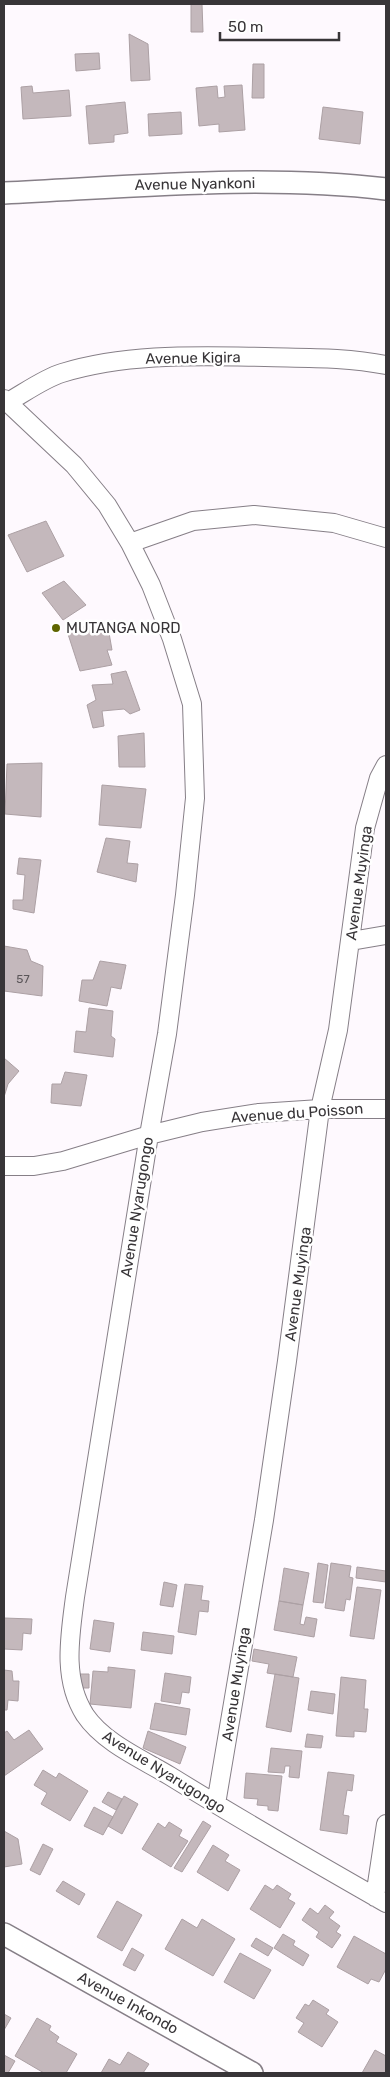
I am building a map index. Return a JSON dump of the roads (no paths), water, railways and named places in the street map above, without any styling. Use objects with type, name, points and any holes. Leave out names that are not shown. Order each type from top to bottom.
[{"type":"street","name":"Avenue Nyankoni","points":[[4,193],[225,182],[348,185],[386,189]]},
{"type":"street","name":"Avenue Kigira","points":[[6,400],[60,373],[116,360],[189,356],[270,357],[358,359],[386,366]]},
{"type":"street","name":"Avenue Nyarugongo","points":[[6,400],[74,465],[107,505],[130,543],[151,585],[172,639],[192,704],[194,789],[181,925],[167,1034],[75,1597],[71,1628],[71,1684],[84,1714],[96,1730],[216,1804],[381,1900]]},
{"type":"street","points":[[130,543],[193,521],[254,516],[334,522],[386,538]]},
{"type":"street","name":"Avenue Muyinga","points":[[216,1804],[264,1520],[290,1342],[320,1109],[338,1030],[365,828],[379,778],[386,765]]},
{"type":"street","points":[[351,941],[386,935]]},
{"type":"street","name":"Avenue du Poisson","points":[[4,1166],[34,1166],[64,1160],[149,1135],[202,1122],[259,1113],[320,1109],[386,1109]]},
{"type":"street","points":[[381,1900],[386,1824]]},
{"type":"street","name":"Avenue Inkondo","points":[[4,1934],[252,2073]]},
{"type":"place","name":"MUTANGA NORD","points":[[56,628]]}]
